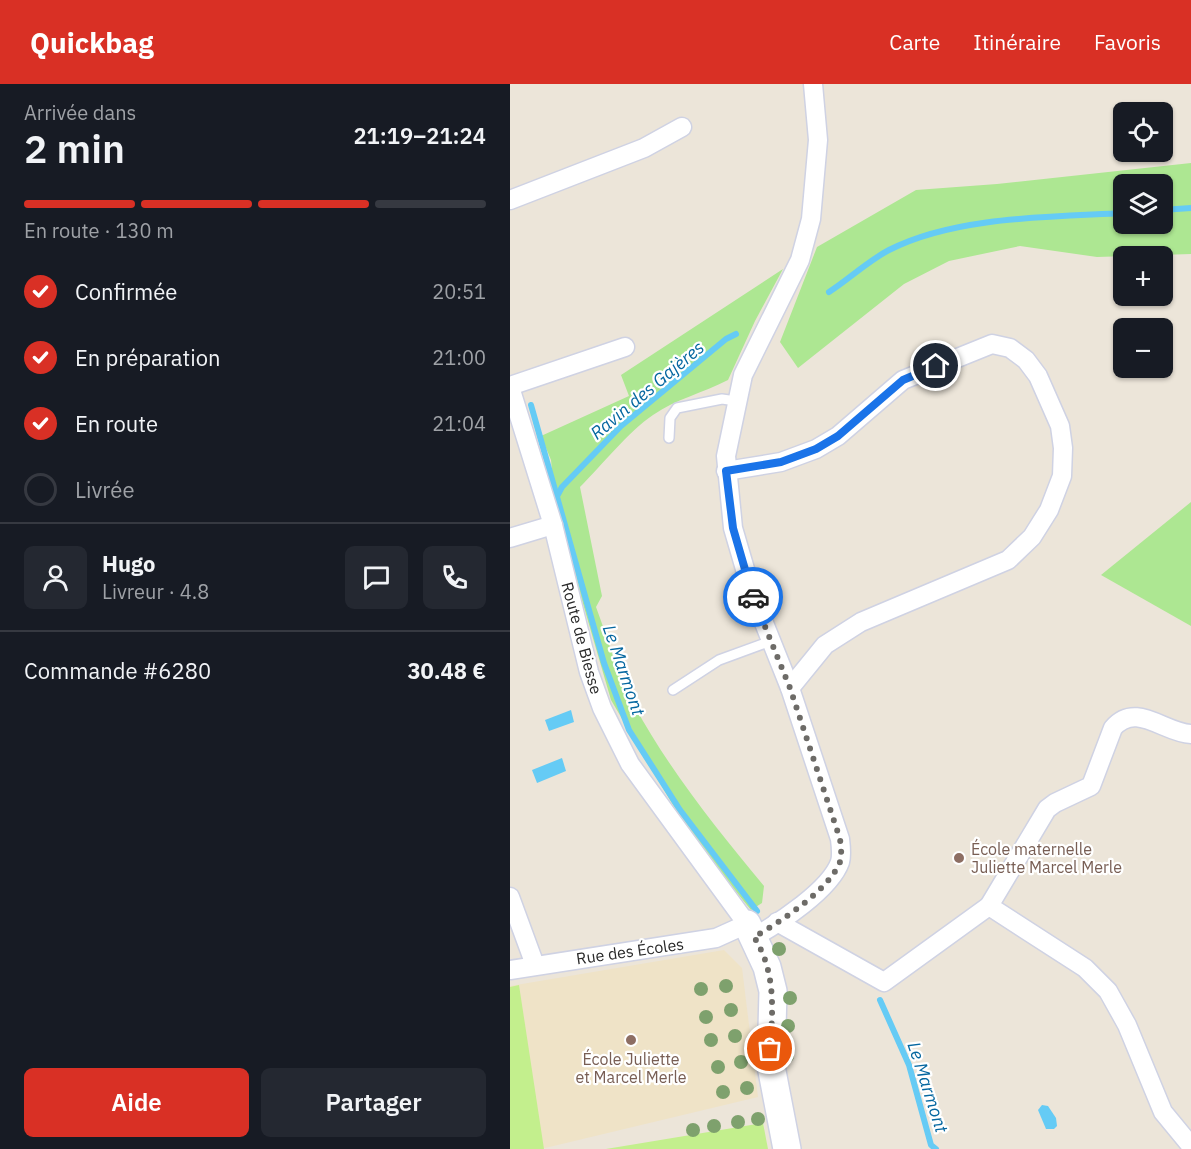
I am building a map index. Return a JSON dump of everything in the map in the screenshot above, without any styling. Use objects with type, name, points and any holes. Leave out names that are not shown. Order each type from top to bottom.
[{"type":"street","points":[[726,471],[781,462],[816,449],[838,436],[903,380],[992,344],[1010,348],[1026,360],[1038,376],[1060,426],[1064,448],[1062,476],[1049,510],[1032,537],[1008,560],[861,622],[825,645],[790,688],[752,593],[733,528],[726,471],[726,456],[743,375],[800,260],[811,219],[818,140],[813,84]]},
{"type":"street","points":[[510,200],[644,148],[682,126]]},
{"type":"street","points":[[510,387],[625,347]]},
{"type":"street","name":"Route de Biesse","points":[[510,387],[553,525],[589,672],[602,708],[630,764],[750,930]]},
{"type":"street","points":[[510,538],[553,525]]},
{"type":"street","name":"Rue des Écoles","points":[[510,970],[716,938],[750,930],[777,922],[825,886],[839,864],[840,839],[790,688]]},
{"type":"street","points":[[777,922],[884,982],[989,906],[1047,810],[1054,803],[1074,796],[1091,786],[1113,728],[1120,720],[1139,716],[1191,734]]},
{"type":"street","points":[[510,897],[535,965]]},
{"type":"street","points":[[989,906],[1085,969],[1108,991],[1127,1025],[1163,1112],[1191,1146]]},
{"type":"street","points":[[750,930],[767,967],[773,991],[771,1066],[787,1149]]},
{"type":"lane","points":[[669,438],[670,418],[676,408],[722,399],[736,401]]},
{"type":"lane","points":[[673,690],[719,660],[771,641]]},
{"type":"shaded area","name":"École Juliette et Marcel Merle","points":[[724,950],[742,968],[758,1097],[541,1149],[510,1149],[510,986]]},
{"type":"green space","points":[[1191,163],[1191,254],[1173,255],[1173,246],[1113,246],[1113,256],[1097,257],[1020,246],[949,261],[904,284],[798,368],[780,342],[817,247],[916,190],[997,184]]},
{"type":"green space","points":[[783,269],[755,321],[728,380],[653,415],[625,439],[580,487],[602,596],[596,607],[623,682],[648,729],[678,776],[764,886],[762,903],[751,910],[693,839],[611,700],[556,511],[551,460],[541,436],[629,396],[621,375]]},
{"type":"green space","points":[[1191,502],[1191,626],[1101,575]]},
{"type":"green space","points":[[519,985],[544,1149],[510,1149],[510,987]]},
{"type":"green space","points":[[763,1123],[768,1149],[606,1149]]},
{"type":"water","points":[[571,710],[574,722],[549,731],[545,720]]},
{"type":"water","points":[[562,758],[566,771],[537,783],[532,770]]},
{"type":"water","points":[[1042,1105],[1048,1106],[1056,1118],[1057,1126],[1054,1129],[1046,1129],[1038,1110]]},
{"type":"waterway","name":"Ravin des Gajères","points":[[1173,209],[1191,208]]},
{"type":"waterway","name":"Ravin des Gajères","points":[[829,292],[889,250],[943,230],[1004,220],[1113,214]]},
{"type":"waterway","name":"Ravin des Gajères","points":[[556,498],[562,487],[621,426],[726,339],[736,334]]},
{"type":"waterway","name":"Le Marmont","points":[[531,405],[604,663],[629,730],[680,810],[757,911]]},
{"type":"waterway","name":"Le Marmont","points":[[880,1000],[909,1065],[931,1145],[936,1149]]},
{"type":"way so far","points":[[753,597],[790,688],[840,839],[842,854],[839,864],[825,886],[770,928],[754,937],[767,967],[773,991],[774,1008],[770,1049]]},
{"type":"place","name":"École maternelle Juliette Marcel Merle","points":[[959,858]]},
{"type":"place","name":"École Juliette et Marcel Merle","points":[[631,1040]]},
{"type":"route","points":[[753,597],[733,528],[726,471],[781,462],[816,449],[860,419],[903,380],[936,366]]}]
